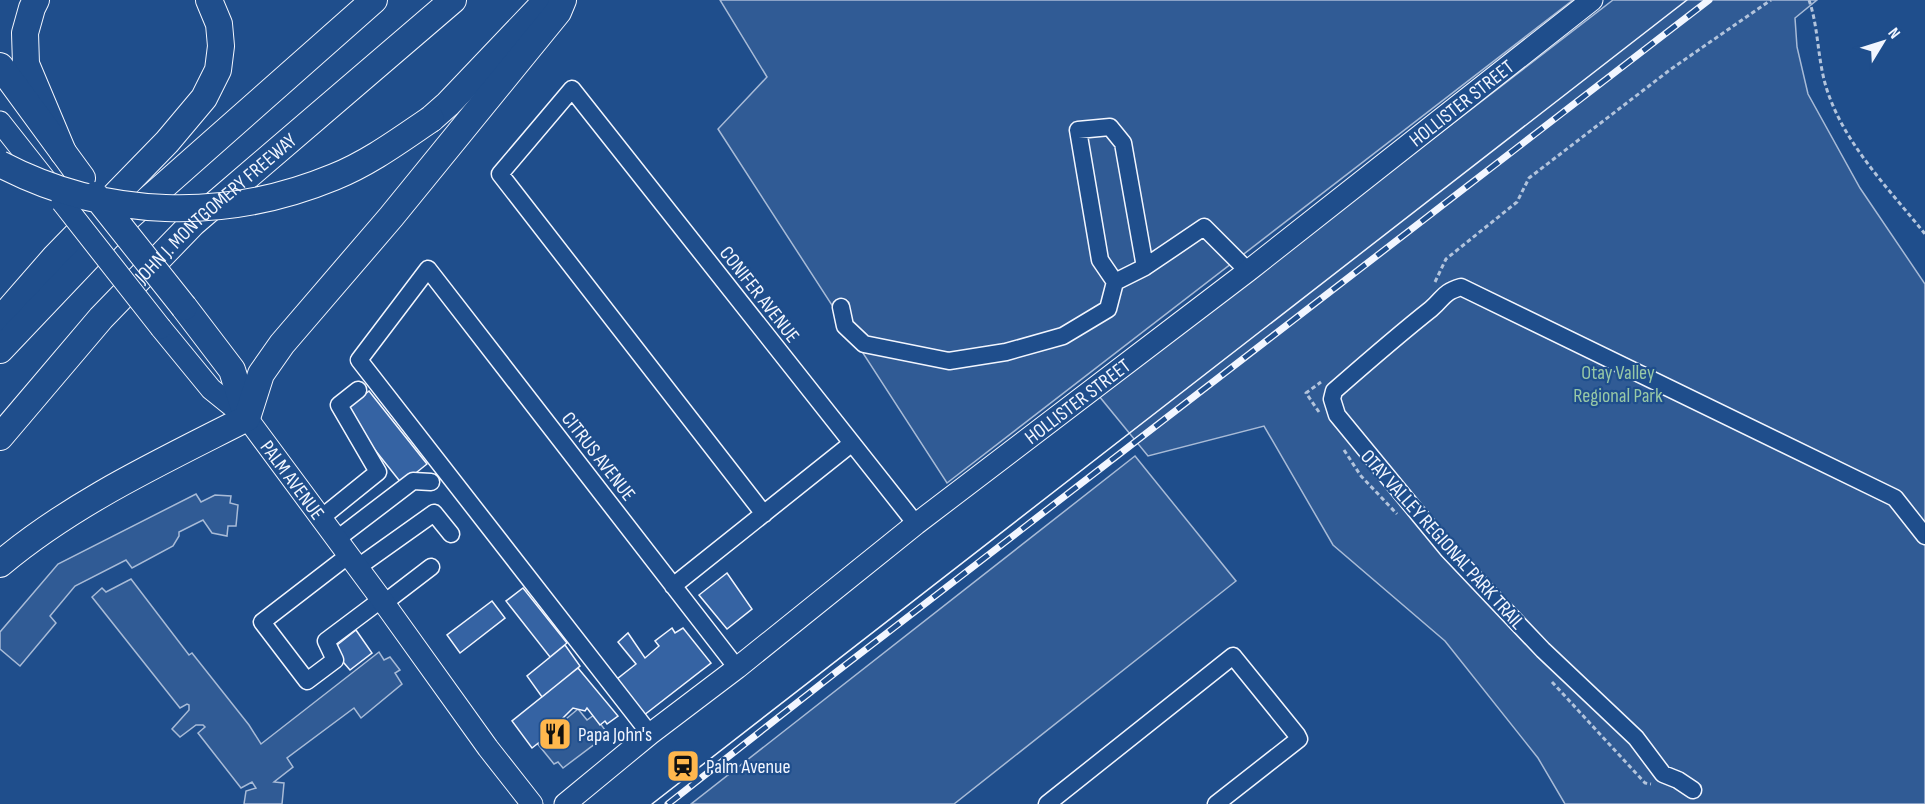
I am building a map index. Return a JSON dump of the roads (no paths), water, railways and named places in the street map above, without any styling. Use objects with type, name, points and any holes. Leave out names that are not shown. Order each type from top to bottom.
[{"type":"highway","points":[[36,0],[25,33],[26,64],[63,152]]},
{"type":"highway","points":[[0,320],[55,257],[167,142],[204,98],[218,70],[221,46],[219,24],[209,0]]},
{"type":"highway","points":[[0,350],[115,229],[374,0]]},
{"type":"highway","name":"JOHN J. MONTGOMERY FREEWAY","points":[[0,437],[101,318],[193,222],[453,0]]},
{"type":"highway","points":[[0,164],[55,187],[105,202],[162,209],[205,209],[268,199],[334,177],[377,155],[431,119],[547,0]]},
{"type":"highway","points":[[0,564],[64,515],[92,498],[247,418],[261,374],[282,344],[558,12],[563,0]]},
{"type":"highway","name":"PALM AVENUE","points":[[0,66],[82,178],[232,370],[247,418]]},
{"type":"main road","name":"HOLLISTER STREET","points":[[565,804],[916,524],[1248,271],[1592,0]]},
{"type":"main road","name":"PALM AVENUE","points":[[0,122],[161,328],[211,388],[247,418],[383,601],[488,748],[532,804]]},
{"type":"street","name":"CONIFER AVENUE","points":[[764,514],[500,174],[572,89],[916,524]]},
{"type":"street","points":[[841,307],[845,326],[864,344],[949,361],[1006,352],[1063,336],[1108,309],[1115,282],[1100,260],[1078,130],[1110,126],[1123,143],[1145,267]]},
{"type":"street","points":[[1115,282],[1145,267],[1204,227],[1248,271]]},
{"type":"street","name":"CITRUS AVENUE","points":[[650,734],[359,360],[428,268],[737,668]]},
{"type":"street","points":[[1693,789],[1663,774],[1636,738],[1543,650],[1448,550],[1337,415],[1332,399],[1334,391],[1434,306],[1448,291],[1461,287],[1895,498],[1925,536]]},
{"type":"street","points":[[321,518],[378,472],[339,405],[358,390]]},
{"type":"street","points":[[674,586],[851,444]]},
{"type":"street","points":[[431,482],[413,481],[348,554],[262,622],[307,681],[335,660],[326,641],[431,567]]},
{"type":"street","points":[[348,554],[434,513],[451,534]]},
{"type":"street","points":[[1047,804],[1233,656],[1299,739],[1216,804]]},
{"type":"tram line","points":[[652,804],[1687,0]]},
{"type":"railway","points":[[668,804],[1709,0]]},
{"type":"place","name":"Papa John's","points":[[555,734]]},
{"type":"place","name":"Palm Avenue","points":[[683,766]]},
{"type":"park label","name":"Otay Valley Regional Park","points":[[1618,384]]}]
